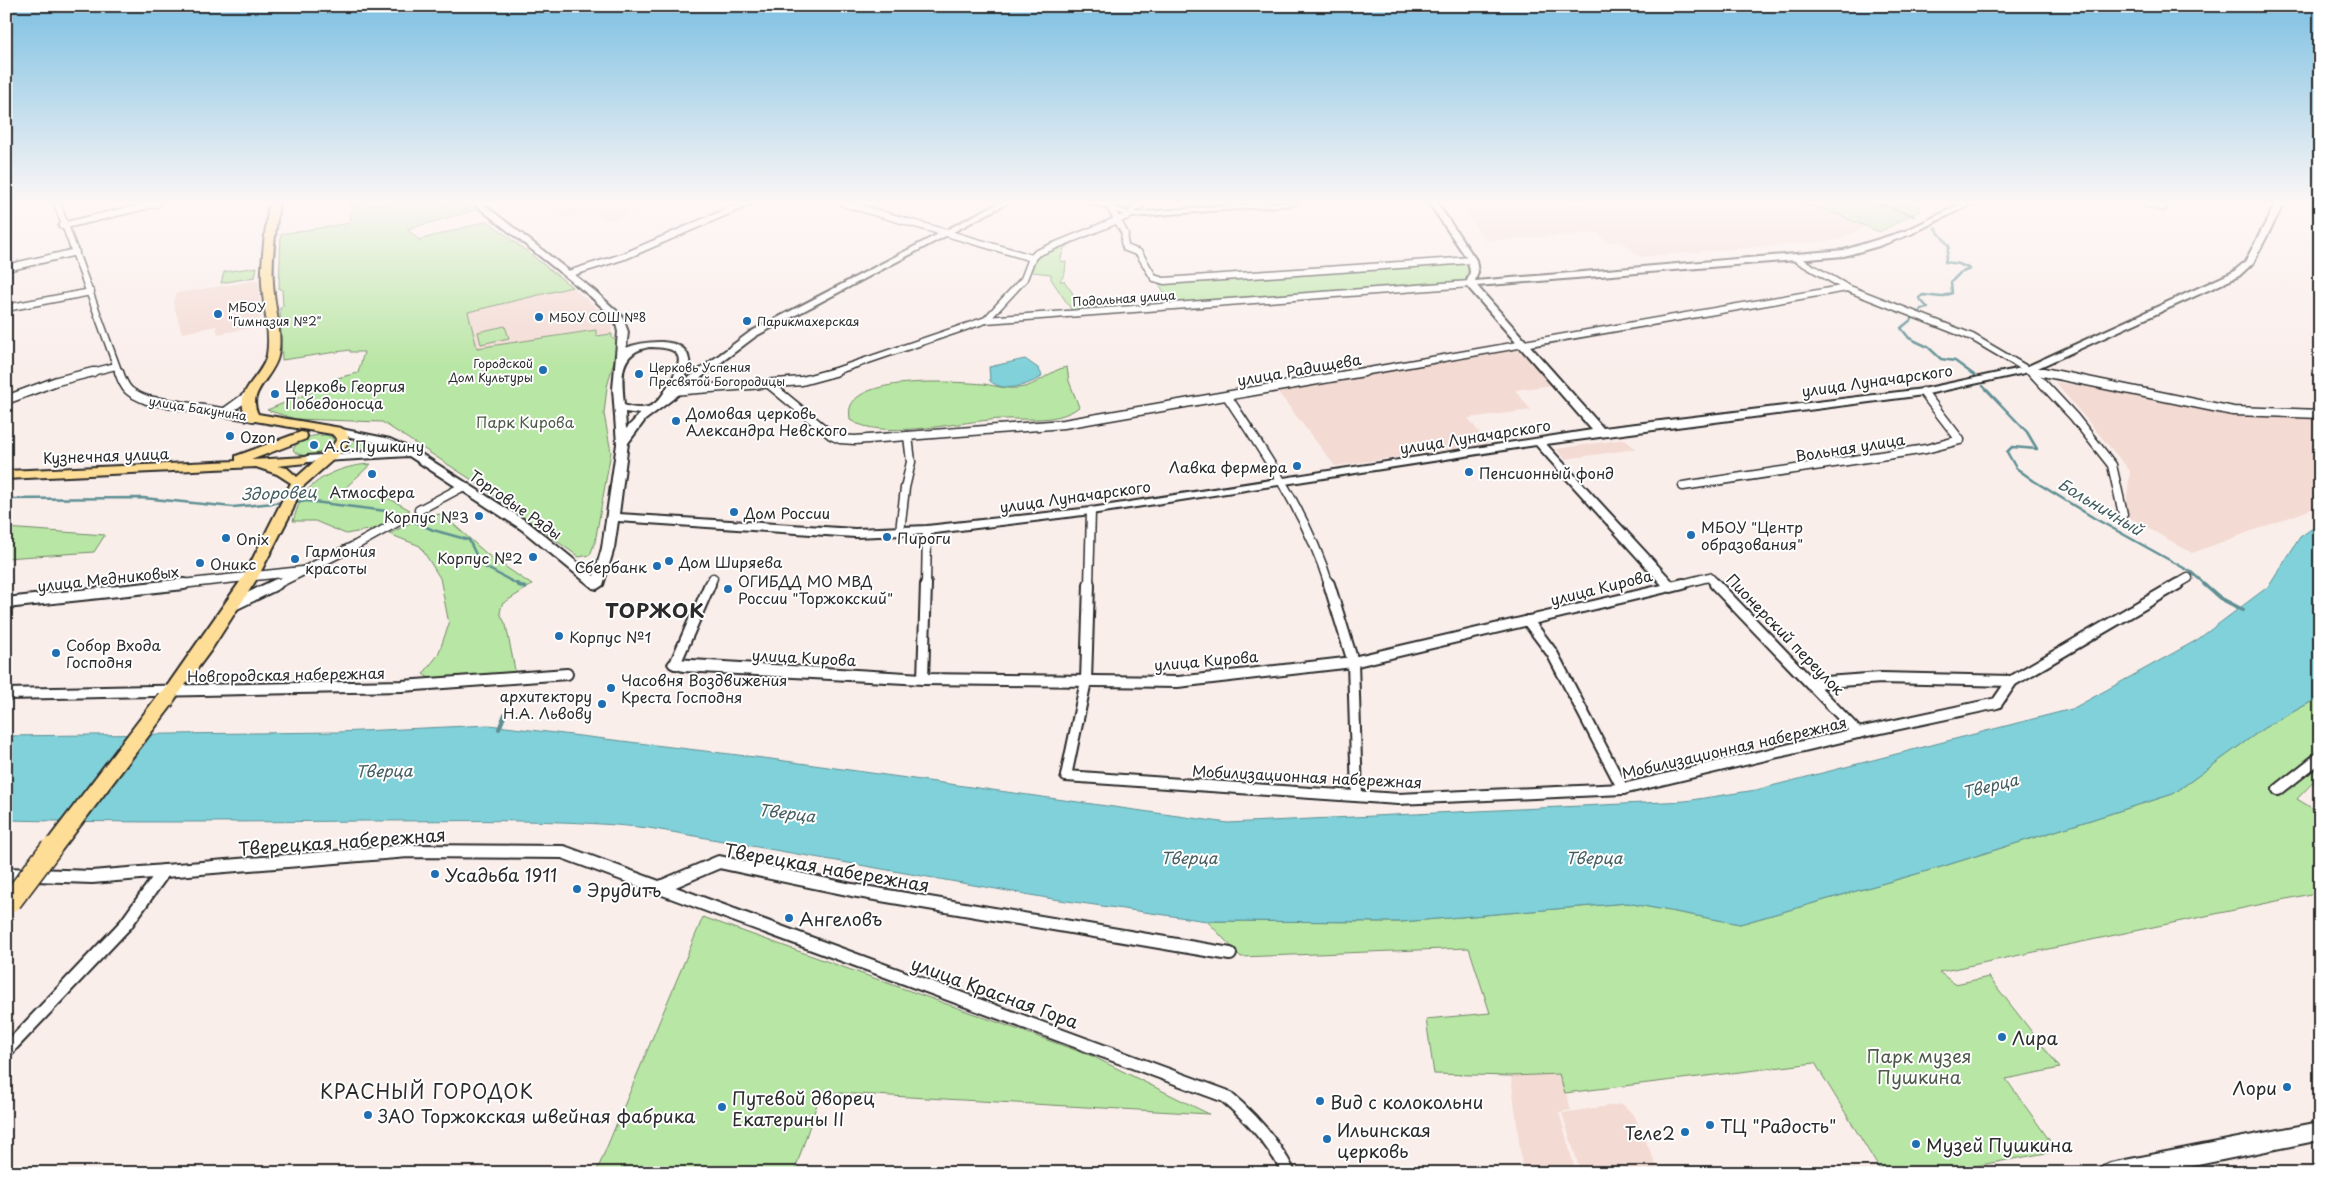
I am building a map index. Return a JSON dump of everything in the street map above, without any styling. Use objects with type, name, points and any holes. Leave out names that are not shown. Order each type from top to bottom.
[{"type":"main road","points":[[269,258],[267,276],[273,354],[269,368],[250,394],[248,406],[258,418],[275,428],[294,457],[293,486]]},
{"type":"main road","points":[[208,467],[241,465],[294,457],[325,458],[344,437],[333,430],[258,418]]},
{"type":"main road","points":[[9,905],[234,605],[251,577],[286,509],[293,486],[294,457],[301,436],[313,432],[333,430]]},
{"type":"main road","points":[[208,467],[242,459],[323,455],[336,448]]},
{"type":"main road","points":[[241,465],[272,468],[293,486]]},
{"type":"main road","name":"Кузнечная улица","points":[[6,475],[208,467]]},
{"type":"street","points":[[6,268],[50,258]]},
{"type":"street","name":"улица Бакунина","points":[[78,258],[92,292],[116,366],[125,388],[132,395],[147,400],[258,418]]},
{"type":"street","points":[[548,258],[619,318],[623,332],[618,388],[622,448],[614,517]]},
{"type":"street","points":[[568,274],[619,258]]},
{"type":"street","points":[[622,448],[636,423],[673,391],[753,334],[900,258]]},
{"type":"street","points":[[986,320],[1024,279],[1032,258]]},
{"type":"street","points":[[1142,258],[1154,278],[1164,281],[1472,260],[1474,272],[1470,284],[1521,345],[1600,432]]},
{"type":"street","points":[[1795,258],[1847,288],[1972,338],[2029,369],[2233,411],[2320,414]]},
{"type":"street","name":"Подольная улица","points":[[673,391],[770,385],[802,381],[838,371],[986,320],[1795,258]]},
{"type":"street","name":"улица Луначарского","points":[[614,517],[855,533],[927,530],[1091,510],[1600,432],[1923,392],[2029,369],[2239,272],[2252,258]]},
{"type":"street","name":"улица Радищева","points":[[770,385],[806,416],[840,439],[908,436],[1064,424],[1847,288]]},
{"type":"street","points":[[6,308],[92,292]]},
{"type":"street","points":[[623,332],[632,337],[674,348],[685,358],[684,367],[673,391]]},
{"type":"street","points":[[622,357],[625,352],[633,347],[658,344]]},
{"type":"street","points":[[6,400],[57,381],[116,366]]},
{"type":"street","points":[[2029,369],[2074,417],[2112,465],[2123,514]]},
{"type":"street","name":"Вольная улица","points":[[1683,486],[1926,449],[1960,440],[1923,392]]},
{"type":"street","points":[[224,413],[250,394]]},
{"type":"street","points":[[1226,396],[1282,481],[1320,555],[1353,662],[1357,796]]},
{"type":"street","points":[[620,407],[636,411],[659,405]]},
{"type":"street","name":"Торговые Ряды","points":[[333,430],[379,439],[414,454],[525,526],[597,585],[608,548],[614,517]]},
{"type":"street","points":[[900,531],[905,488],[911,462],[908,436]]},
{"type":"street","points":[[1538,441],[1671,587]]},
{"type":"street","points":[[325,458],[395,452],[414,454]]},
{"type":"street","points":[[294,457],[354,456]]},
{"type":"street","points":[[419,510],[464,486]]},
{"type":"street","points":[[1086,681],[1091,510]]},
{"type":"street","name":"улица Медниковых","points":[[234,605],[401,520]]},
{"type":"street","points":[[923,679],[927,530]]},
{"type":"street","name":"улица Медниковых","points":[[6,603],[302,571]]},
{"type":"street","name":"Пионерский переулок","points":[[1671,587],[1709,577],[1858,733]]},
{"type":"street","points":[[675,664],[713,578]]},
{"type":"street","name":"Мобилизационная набережная","points":[[1086,681],[1066,776],[1398,799],[1623,789],[1858,733],[1997,703],[2012,681],[2188,578]]},
{"type":"street","name":"улица Кирова","points":[[675,664],[683,666],[923,679],[1178,682],[1353,662],[1671,587]]},
{"type":"street","points":[[1528,621],[1552,653],[1623,789]]},
{"type":"street","name":"Новгородская набережная","points":[[6,694],[168,695],[402,686],[567,674]]},
{"type":"street","points":[[1812,683],[1881,678],[2012,681]]},
{"type":"street","points":[[2278,790],[2320,757]]},
{"type":"street","name":"Тверецкая набережная","points":[[6,874],[92,877],[408,850],[565,848],[658,888],[718,862],[852,890],[1230,954]]},
{"type":"street","points":[[6,1051],[126,924],[164,871]]},
{"type":"street","name":"улица Красная Гора","points":[[658,888],[1225,1096],[1245,1112],[1264,1132],[1289,1173]]},
{"type":"street","points":[[2110,1173],[2320,1131]]},
{"type":"shaded area","name":"МБОУ \"Гимназия №2\"","points":[[259,280],[260,326],[218,334],[216,326],[182,333],[173,302],[177,293]]},
{"type":"shaded area","name":"МБОУ СОШ №8","points":[[572,287],[611,320],[612,334],[596,336],[595,330],[477,348],[468,312]]},
{"type":"shaded area","points":[[1523,347],[1554,385],[1515,390],[1531,410],[1468,418],[1488,444],[1335,466],[1277,391]]},
{"type":"shaded area","points":[[2055,382],[2209,406],[2320,417],[2320,506],[2192,553],[2125,515],[2130,471]]},
{"type":"shaded area","points":[[1625,439],[1635,449],[1565,459],[1556,449]]},
{"type":"shaded area","points":[[1560,1074],[1571,1110],[1559,1112],[1576,1173],[1523,1173],[1511,1076]]},
{"type":"shaded area","points":[[1622,1104],[1634,1115],[1660,1173],[1581,1173],[1562,1113]]},
{"type":"green space","name":"Парк Кирова","points":[[280,258],[535,258],[572,287],[468,312],[477,348],[596,330],[596,336],[612,334],[612,338],[619,342],[607,387],[604,414],[611,452],[595,542],[590,555],[579,557],[469,478],[382,422],[295,419],[267,410],[333,383],[337,378],[358,373],[364,352],[350,352],[350,350],[282,360],[280,308],[283,306],[282,289],[279,289]]},
{"type":"green space","points":[[1039,258],[1061,258],[1060,261],[1066,262],[1065,273],[1060,281],[1064,281],[1072,292],[1073,297],[1102,308],[1073,312],[1051,279],[1051,274],[1032,272]]},
{"type":"green space","points":[[1468,262],[1471,270],[1470,280],[1165,304],[1164,292],[1159,284]]},
{"type":"green space","points":[[257,267],[255,277],[221,283],[224,272]]},
{"type":"green space","points":[[505,326],[509,338],[481,344],[478,332]]},
{"type":"green space","points":[[1067,367],[1069,381],[1079,407],[1069,413],[1058,416],[1036,419],[1001,419],[898,430],[863,426],[850,420],[850,408],[857,397],[871,390],[889,385],[953,382],[1018,388],[1031,385],[1061,368]]},
{"type":"green space","points":[[326,435],[332,437],[334,441],[321,452],[303,455],[297,454],[293,450],[302,440],[312,436]]},
{"type":"green space","points":[[357,438],[382,444],[382,446],[344,451]]},
{"type":"green space","points":[[371,464],[342,491],[390,499],[410,510],[378,528],[346,534],[315,521],[293,521],[303,496],[311,486],[335,472],[353,466]]},
{"type":"green space","points":[[442,514],[488,555],[532,585],[502,604],[500,613],[506,625],[516,675],[435,682],[423,674],[438,655],[449,624],[440,578],[420,546],[389,534],[423,516]]},
{"type":"green space","points":[[6,528],[105,535],[94,552],[6,558]]},
{"type":"green space","name":"Парк музея Пушкина","points":[[2320,697],[2320,775],[2297,799],[2320,813],[2320,892],[1939,972],[1955,984],[1989,977],[2060,1068],[2006,1079],[2057,1151],[1937,1173],[1882,1173],[1815,1063],[1565,1093],[1559,1074],[1511,1076],[1434,1074],[1426,1019],[1490,1013],[1469,948],[1241,957],[1207,921],[1401,922],[1627,903],[1740,924],[1941,867],[2173,794],[2264,728]]},
{"type":"green space","points":[[703,917],[1092,1056],[1209,1114],[821,1092],[794,1173],[596,1173]]},
{"type":"water","points":[[1025,359],[1038,368],[1042,375],[1040,378],[1028,384],[1015,387],[1002,387],[990,381],[989,367]]},
{"type":"water","name":"Тверца","points":[[2320,523],[2320,697],[2264,728],[2173,794],[1941,867],[1740,924],[1627,903],[1401,922],[1207,921],[1053,899],[649,828],[614,825],[543,821],[96,822],[6,820],[6,736],[338,732],[489,725],[771,759],[1228,823],[1685,801],[1756,790],[2072,709],[2197,640],[2269,586],[2300,537]]},
{"type":"waterway","name":"Больничный","points":[[1918,315],[1921,309],[1928,308],[1919,298],[1923,295],[1941,297],[1952,293],[1951,282],[1960,273],[1970,269],[1959,264],[1945,262],[1946,258]]},
{"type":"waterway","name":"Больничный","points":[[1912,319],[1901,328],[1909,338],[1928,347],[1941,359],[1955,361],[1974,375]]},
{"type":"waterway","name":"Больничный","points":[[1983,386],[2027,432],[2037,449],[2012,447],[2007,452],[2016,468],[2094,518],[2191,572],[2206,585]]},
{"type":"waterway","name":"Здоровец","points":[[6,499],[143,498],[233,507],[285,502]]},
{"type":"waterway","name":"Здоровец","points":[[294,502],[306,501],[394,512],[433,530],[469,540],[481,565],[519,585]]},
{"type":"waterway","name":"Больничный","points":[[2204,584],[2220,598],[2243,610]]},
{"type":"waterway","name":"Здоровец","points":[[519,585],[525,588]]},
{"type":"waterway","name":"Здоровец","points":[[499,729],[505,714]]},
{"type":"place","name":"МБОУ \"Гимназия №2\"","points":[[218,314]]},
{"type":"place","name":"МБОУ СОШ №8","points":[[539,317]]},
{"type":"place","name":"Парикмахерская","points":[[747,321]]},
{"type":"place","name":"Городской Дом Культуры","points":[[543,370]]},
{"type":"place","name":"Церковь Успения Пресвятой Богородицы","points":[[639,374]]},
{"type":"place","name":"Церковь Георгия Победоносца","points":[[275,394]]},
{"type":"place","name":"Домовая церковь Александра Невского","points":[[676,421]]},
{"type":"place","name":"Ozon","points":[[230,436]]},
{"type":"place","name":"А.С.Пушкину","points":[[314,445]]},
{"type":"place","name":"Лавка фермера","points":[[1297,466]]},
{"type":"place","name":"Пенсионный фонд","points":[[1469,472]]},
{"type":"place","name":"Атмосфера","points":[[372,474]]},
{"type":"place","name":"Дом России","points":[[734,512]]},
{"type":"place","name":"Корпус №3","points":[[479,516]]},
{"type":"place","name":"МБОУ \"Центр образования\"","points":[[1691,535]]},
{"type":"place","name":"Пироги","points":[[887,537]]},
{"type":"place","name":"Onix","points":[[226,538]]},
{"type":"place","name":"Корпус №2","points":[[533,557]]},
{"type":"place","name":"Гармония красоты","points":[[295,559]]},
{"type":"place","name":"Дом Ширяева","points":[[669,561]]},
{"type":"place","name":"Оникс","points":[[200,563]]},
{"type":"place","name":"Сбербанк","points":[[657,566]]},
{"type":"place","name":"ОГИБДД МО МВД России \"Торжокский\"","points":[[728,589]]},
{"type":"place","name":"Корпус №1","points":[[559,636]]},
{"type":"place","name":"Собор Входа Господня","points":[[56,653]]},
{"type":"place","name":"Часовня Воздвижения Креста Господня","points":[[611,688]]},
{"type":"place","name":"архитектору Н.А. Львову","points":[[602,704]]},
{"type":"place","name":"Усадьба 1911","points":[[435,874]]},
{"type":"place","name":"Эрудитъ","points":[[577,889]]},
{"type":"place","name":"Ангеловъ","points":[[789,918]]},
{"type":"place","name":"Лира","points":[[2002,1037]]},
{"type":"place","name":"Лори","points":[[2287,1087]]},
{"type":"place","name":"Вид с колокольни","points":[[1320,1101]]},
{"type":"place","name":"Путевой дворец Екатерины II","points":[[722,1107]]},
{"type":"place","name":"ЗАО Торжокская швейная фабрика","points":[[368,1115]]},
{"type":"place","name":"ТЦ \"Радость\"","points":[[1710,1125]]},
{"type":"place","name":"Теле2","points":[[1685,1132]]},
{"type":"place","name":"Ильинская церковь","points":[[1327,1139]]},
{"type":"place","name":"Музей Пушкина","points":[[1916,1144]]},
{"type":"district","name":"ТОРЖОК","points":[[655,610]]},
{"type":"district","name":"КРАСНЫЙ ГОРОДОК","points":[[427,1091]]}]
